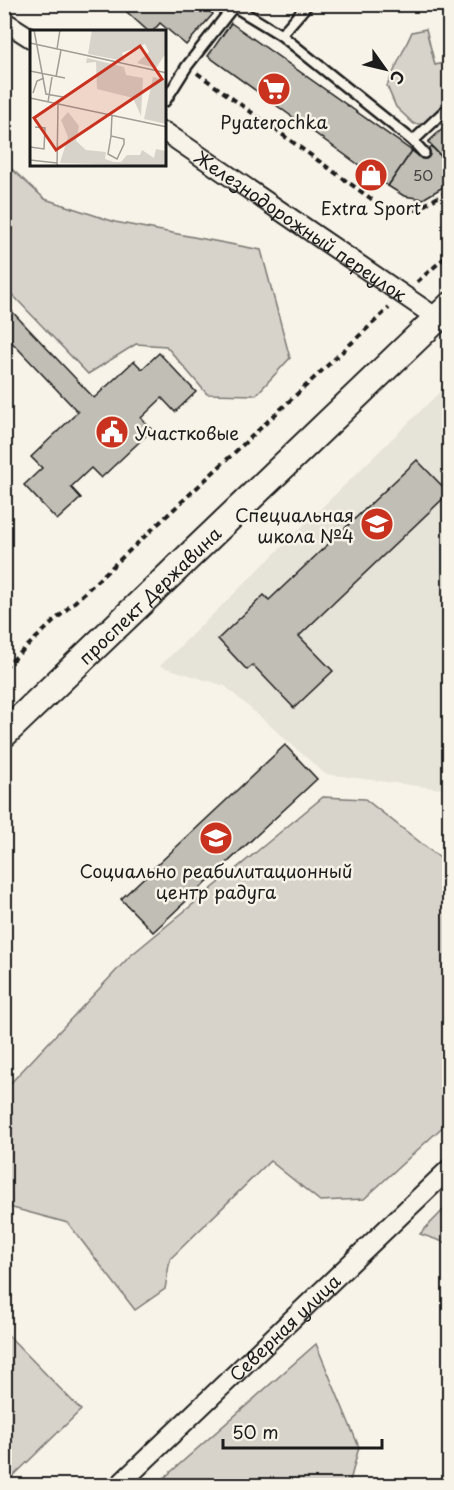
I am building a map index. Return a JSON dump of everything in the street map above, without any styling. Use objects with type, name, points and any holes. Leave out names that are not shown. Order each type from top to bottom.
[{"type":"main road","name":"проспект Державина","points":[[4,734],[443,312]]},
{"type":"street","points":[[4,21],[30,38]]},
{"type":"street","name":"Железнодорожный переулок","points":[[166,133],[443,312]]},
{"type":"street","name":"Северная улица","points":[[118,1485],[450,1168]]},
{"type":"lane","points":[[281,35],[308,4]]},
{"type":"lane","points":[[166,99],[187,66],[231,6],[281,35],[413,141],[424,153]]},
{"type":"lane","points":[[413,141],[450,106]]},
{"type":"path","points":[[187,66],[388,211],[416,210],[450,190]]},
{"type":"path","points":[[415,284],[450,253]]},
{"type":"path","points":[[4,668],[391,306]]},
{"type":"shaded area","points":[[426,29],[435,65],[449,62],[449,99],[426,124],[414,124],[396,107],[387,86],[412,32]]},
{"type":"shaded area","points":[[5,163],[45,199],[115,222],[261,250],[290,358],[256,395],[207,394],[166,346],[136,344],[88,374],[5,287]]},
{"type":"shaded area","name":"Специальная школа №4","points":[[449,383],[449,790],[325,774],[225,686],[160,666]]},
{"type":"shaded area","points":[[323,797],[365,799],[449,865],[449,1121],[364,1199],[320,1201],[270,1161],[170,1259],[165,1289],[135,1310],[68,1223],[5,1206],[5,1089],[130,956]]},
{"type":"shaded area","points":[[449,1204],[449,1244],[420,1234]]},
{"type":"shaded area","points":[[5,1332],[81,1410],[5,1484]]},
{"type":"shaded area","points":[[316,1344],[359,1447],[349,1485],[156,1485]]},
{"type":"building","points":[[118,4],[201,4],[213,14],[186,45],[160,23],[154,30],[147,30]]},
{"type":"building","points":[[231,23],[412,151],[388,186],[208,56]]},
{"type":"building","points":[[450,122],[450,166],[428,142]]},
{"type":"building","points":[[432,147],[450,166],[450,182],[423,199],[404,196],[388,186],[412,151],[420,157]]},
{"type":"building","points":[[4,303],[94,398],[134,361],[142,369],[159,353],[196,392],[175,412],[162,398],[141,418],[152,430],[101,478],[91,468],[71,487],[81,498],[57,520],[24,485],[42,468],[31,457],[78,412],[4,334]]},
{"type":"building","points":[[417,460],[449,493],[299,636],[333,671],[294,708],[253,665],[247,670],[218,639],[264,595],[269,600]]},
{"type":"building","points":[[285,745],[317,779],[153,932],[121,899]]},
{"type":"place","name":"Pyaterochka","points":[[274,89]]},
{"type":"place","name":"Extra Sport","points":[[371,175]]},
{"type":"place","name":"Участковые","points":[[112,432]]},
{"type":"place","name":"Специальная школа №4","points":[[377,524]]},
{"type":"place","name":"Социально реабилитационный центр радуга","points":[[216,838]]}]
